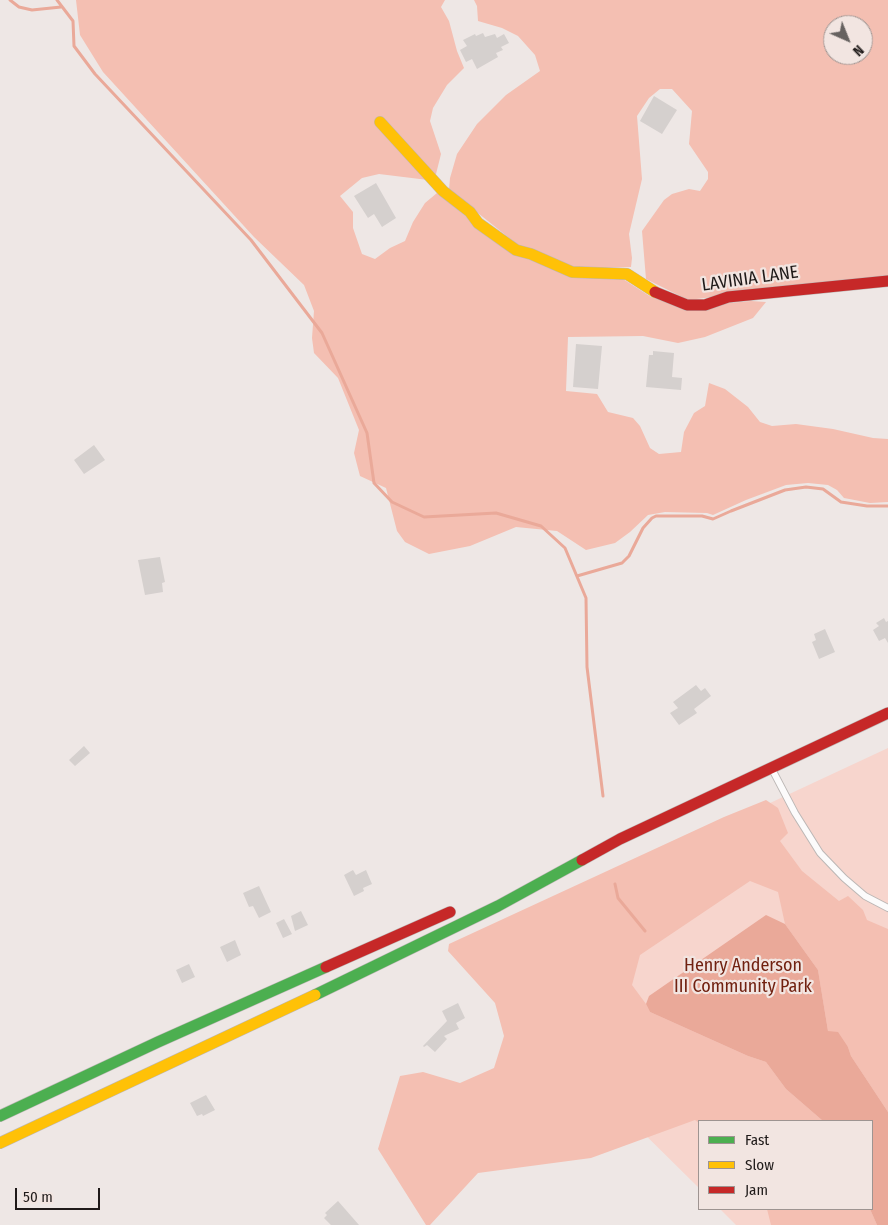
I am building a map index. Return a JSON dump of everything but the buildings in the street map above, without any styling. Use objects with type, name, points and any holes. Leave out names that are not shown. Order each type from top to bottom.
[{"type":"main road","name":"LAVINIA LANE","points":[[380,122],[444,191],[470,212],[478,223],[516,250],[531,254],[572,272],[627,274],[651,290],[687,305],[705,304],[728,297],[888,281]]},
{"type":"main road","points":[[0,1143],[247,1028],[489,910],[566,870],[620,839],[888,713]]},
{"type":"main road","points":[[535,873],[560,861],[620,839]]},
{"type":"main road","points":[[0,1116],[158,1042],[458,908]]},
{"type":"lane","points":[[772,768],[798,820],[820,853],[858,890],[888,908]]},
{"type":"green space","name":"Henry Anderson III Community Park","points":[[888,748],[888,1225],[736,1225],[721,1210],[873,1210],[873,1120],[698,1120],[698,1187],[457,949]]},
{"type":"shaded area","points":[[76,0],[445,0],[441,7],[449,21],[464,68],[447,85],[433,108],[430,121],[441,154],[436,174],[428,180],[379,174],[362,178],[340,196],[353,212],[353,228],[362,254],[375,259],[390,248],[405,241],[413,222],[425,203],[437,193],[513,254],[623,279],[651,297],[729,303],[766,302],[753,318],[705,337],[678,343],[643,336],[568,337],[566,391],[597,394],[608,412],[633,418],[640,426],[650,448],[659,454],[681,452],[684,432],[694,413],[705,406],[709,383],[725,389],[748,407],[760,422],[772,426],[796,424],[888,439],[888,502],[870,503],[844,498],[837,490],[828,485],[808,483],[786,485],[713,515],[707,513],[665,512],[648,515],[615,543],[586,550],[557,531],[516,527],[470,546],[429,554],[405,542],[397,531],[386,488],[360,476],[354,453],[359,430],[338,378],[314,353],[312,338],[314,311],[304,285],[254,237],[103,72],[80,35]]},
{"type":"shaded area","points":[[474,0],[888,0],[888,276],[688,300],[646,279],[642,231],[664,200],[672,194],[689,189],[700,191],[708,179],[708,172],[689,144],[692,111],[672,89],[660,89],[649,98],[637,116],[642,179],[629,234],[632,258],[631,267],[573,269],[518,245],[449,190],[450,178],[457,154],[477,124],[506,95],[540,71],[535,55],[518,36],[502,28],[478,21],[477,6]]},
{"type":"shaded area","points":[[766,800],[778,808],[788,833],[780,841],[802,871],[839,901],[848,896],[863,910],[867,920],[888,929],[888,1112],[851,1056],[848,1047],[828,1031],[818,970],[785,924],[778,892],[750,881],[640,955],[632,985],[650,1012],[748,1056],[766,1062],[786,1089],[822,1120],[698,1120],[698,1122],[695,1120],[591,1158],[478,1173],[430,1225],[426,1225],[378,1149],[400,1076],[423,1072],[460,1083],[494,1068],[504,1036],[495,1003],[448,951],[449,944],[724,817]]},
{"type":"shaded area","points":[[766,915],[785,924],[818,970],[828,1031],[838,1032],[848,1047],[851,1056],[888,1112],[888,1225],[877,1225],[870,1210],[873,1210],[873,1120],[822,1120],[786,1089],[766,1062],[748,1056],[650,1012],[646,1004],[649,996]]},
{"type":"shaded area","points":[[767,1210],[870,1210],[877,1225],[771,1225]]},
{"type":"waterway","points":[[10,0],[19,7],[32,10],[61,7]]},
{"type":"waterway","points":[[57,0],[73,21],[74,46],[95,74],[251,240],[322,333],[367,433],[374,483],[392,502],[424,517],[496,513],[541,526],[565,548],[586,598],[587,667],[603,796]]},
{"type":"waterway","points":[[577,576],[622,563],[629,556],[643,528],[656,516],[702,516],[713,519],[785,490],[806,487],[823,489],[841,502],[867,506],[888,506]]},
{"type":"waterway","points":[[615,884],[618,898],[645,931]]},
{"type":"traffic: fast","points":[[315,995],[498,906],[582,860]]},
{"type":"traffic: fast","points":[[0,1116],[158,1042],[326,967]]},
{"type":"traffic: slow","points":[[380,122],[443,191],[470,212],[478,223],[516,250],[531,254],[572,272],[627,274],[655,292]]},
{"type":"traffic: slow","points":[[0,1143],[315,995]]},
{"type":"traffic: jam","points":[[655,292],[687,305],[705,305],[728,297],[888,281]]},
{"type":"traffic: jam","points":[[582,860],[620,839],[888,713]]},
{"type":"traffic: jam","points":[[326,967],[450,912]]}]
